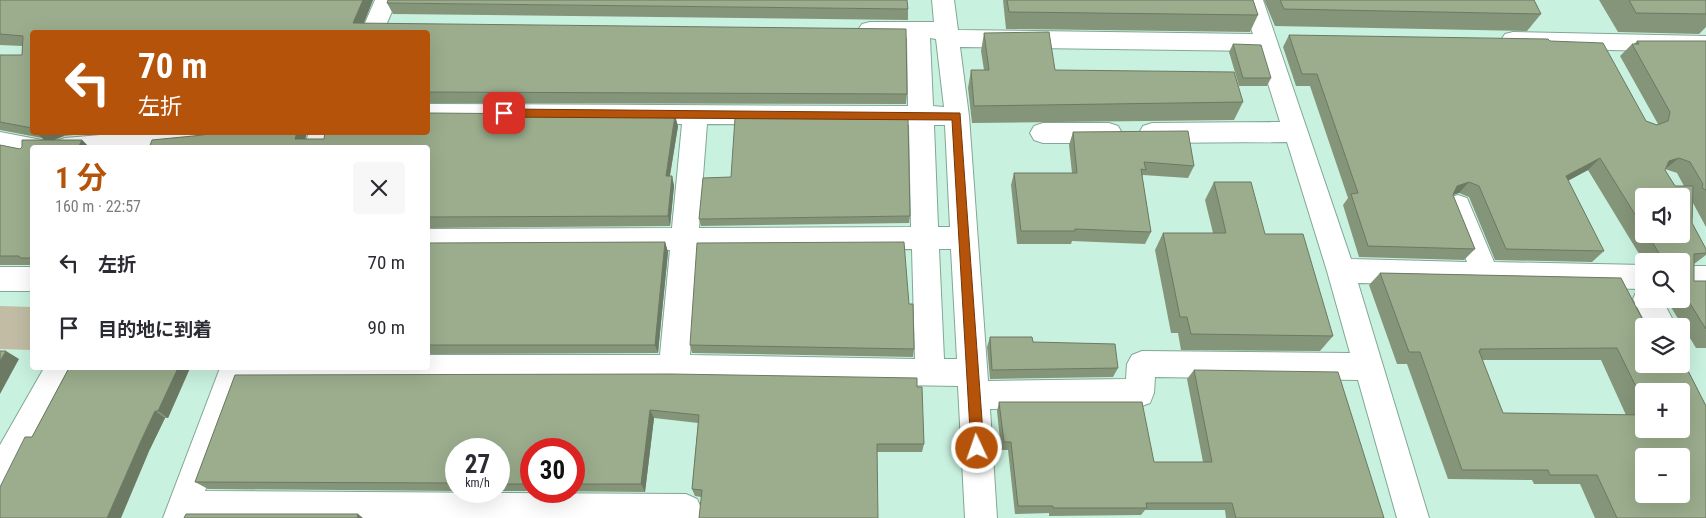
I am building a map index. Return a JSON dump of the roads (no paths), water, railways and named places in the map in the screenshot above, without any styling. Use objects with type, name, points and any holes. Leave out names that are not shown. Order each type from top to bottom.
[{"type":"street","points":[[380,27],[386,0]]},
{"type":"street","points":[[944,0],[946,34],[957,116],[981,518]]},
{"type":"street","points":[[1252,0],[1272,38],[1296,132],[1341,270],[1413,518]]},
{"type":"street","points":[[849,30],[918,30],[946,34],[1272,38]]},
{"type":"street","points":[[918,30],[930,373]]},
{"type":"street","points":[[1490,40],[1706,44]]},
{"type":"street","points":[[1598,42],[1612,67]]},
{"type":"street","points":[[430,113],[957,116]]},
{"type":"street","points":[[674,368],[695,114]]},
{"type":"street","points":[[1043,133],[1296,132]]},
{"type":"street","points":[[89,145],[180,135]]},
{"type":"street","points":[[0,142],[30,147]]},
{"type":"street","points":[[1458,206],[1485,273]]},
{"type":"street","points":[[430,240],[963,238]]},
{"type":"street","points":[[1341,270],[1485,273],[1635,285]]},
{"type":"street","points":[[1690,278],[1706,278]]},
{"type":"street","points":[[0,279],[30,279]]},
{"type":"street","points":[[430,368],[674,368],[930,373],[973,383],[1139,393],[1142,364],[1370,367]]},
{"type":"street","points":[[0,476],[58,370]]},
{"type":"street","points":[[234,370],[182,513],[671,513]]}]
